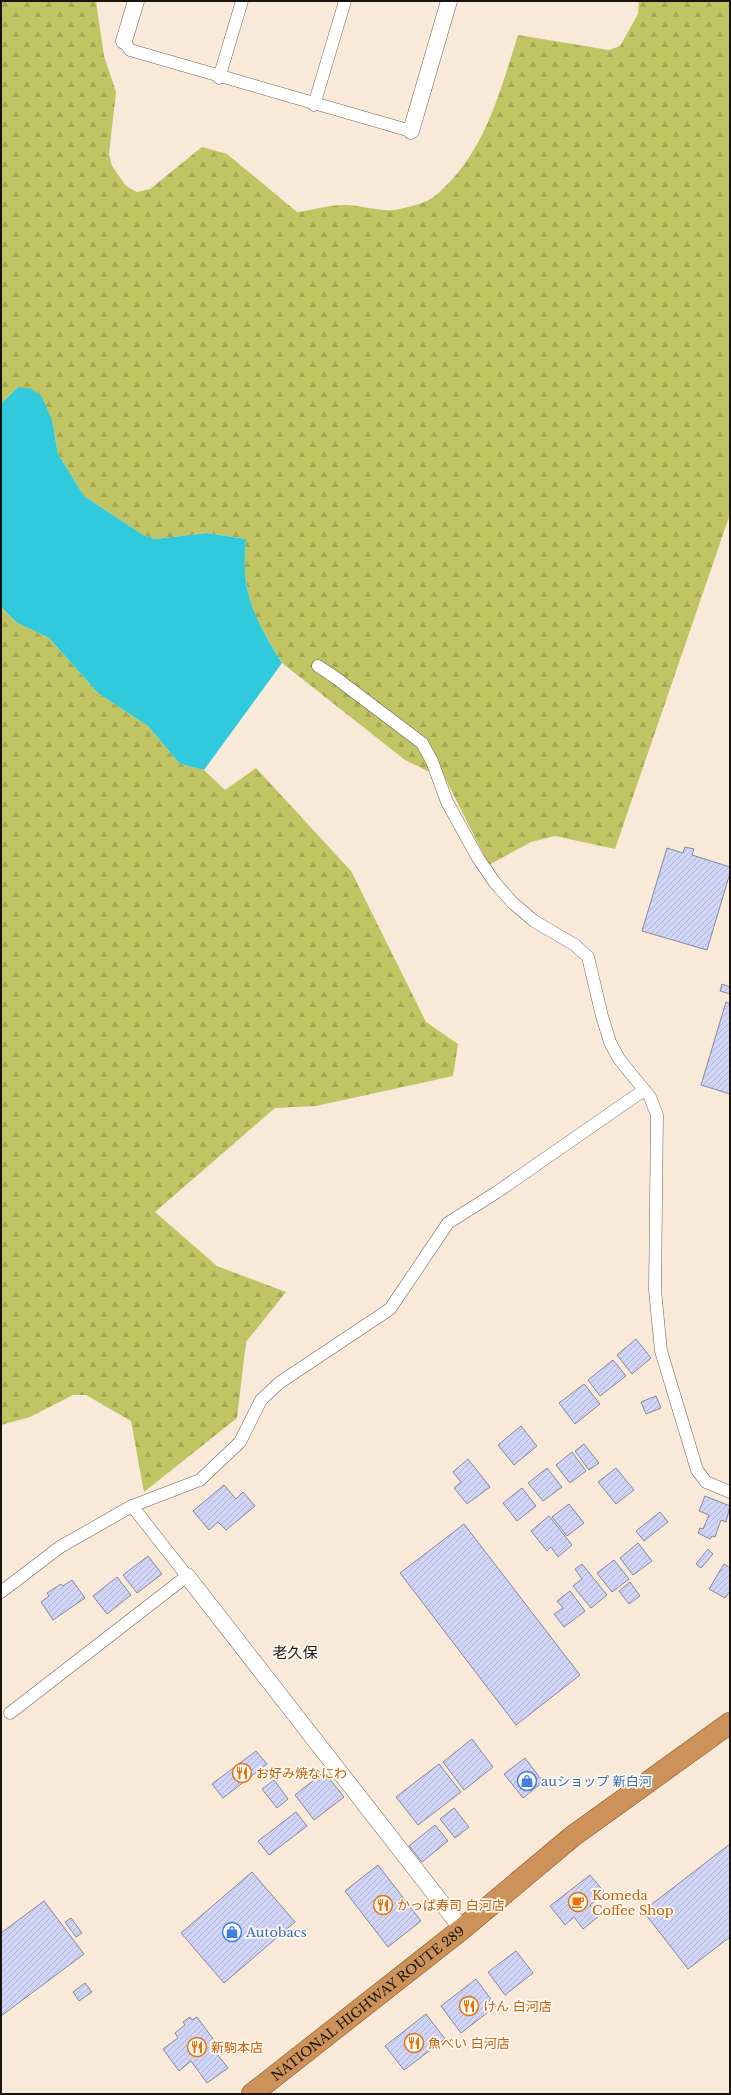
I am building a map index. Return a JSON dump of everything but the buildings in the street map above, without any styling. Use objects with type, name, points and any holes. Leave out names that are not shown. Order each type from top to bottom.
[{"type":"highway","name":"NATIONAL HIGHWAY ROUTE 289","points":[[252,2094],[462,1929],[573,1836],[730,1723]]},
{"type":"street","points":[[136,1],[124,41],[130,50],[219,78],[411,131],[449,1]]},
{"type":"street","points":[[219,78],[242,1]]},
{"type":"street","points":[[314,104],[345,1]]},
{"type":"street","points":[[318,666],[422,743],[432,761],[447,802],[478,858],[495,883],[513,904],[534,921],[575,945],[588,957],[602,1016],[610,1042],[619,1059],[650,1097],[657,1115],[655,1290],[661,1352],[697,1470],[706,1482],[730,1492]]},
{"type":"street","points":[[1,1592],[60,1548],[132,1506],[200,1480],[240,1442],[261,1400],[279,1382],[390,1309],[448,1223],[497,1192],[644,1090]]},
{"type":"street","points":[[132,1506],[462,1929]]},
{"type":"street","points":[[10,1713],[187,1576]]},
{"type":"green space","points":[[1,1],[96,1],[104,56],[116,92],[109,154],[112,166],[126,186],[137,192],[150,189],[202,147],[227,154],[297,212],[342,205],[381,210],[394,210],[419,204],[436,195],[453,179],[467,161],[478,142],[497,100],[518,35],[609,50],[620,46],[638,14],[639,1],[730,1],[730,514],[615,849],[555,836],[531,842],[489,865],[446,780],[405,760],[282,663],[257,621],[249,598],[243,562],[246,539],[207,533],[155,539],[143,535],[84,496],[58,454],[52,420],[18,387],[1,404]]},
{"type":"green space","points":[[1,607],[16,622],[49,638],[98,693],[148,726],[180,764],[204,770],[225,790],[256,768],[351,871],[426,1022],[458,1044],[453,1076],[316,1106],[275,1108],[155,1212],[217,1266],[286,1292],[246,1342],[237,1418],[144,1492],[131,1421],[86,1395],[73,1395],[30,1417],[1,1425]]},
{"type":"water","points":[[18,387],[32,389],[42,397],[52,420],[58,454],[84,496],[143,535],[155,539],[207,533],[246,539],[245,575],[252,605],[264,633],[282,663],[204,770],[180,764],[148,726],[98,693],[49,638],[16,622],[1,607],[1,404]]},
{"type":"place","name":"お好み焼なにわ","points":[[242,1773]]},
{"type":"place","name":"auショップ 新白河","points":[[527,1781]]},
{"type":"place","name":"Komeda Coffee Shop","points":[[578,1902]]},
{"type":"place","name":"かっぱ寿司 白河店","points":[[383,1905]]},
{"type":"place","name":"Autobacs","points":[[232,1932]]},
{"type":"place","name":"けん 白河店","points":[[469,2006]]},
{"type":"place","name":"魚べい 白河店","points":[[414,2043]]},
{"type":"place","name":"新駒本店","points":[[197,2047]]},
{"type":"district","name":"老久保","points":[[295,1653]]}]
